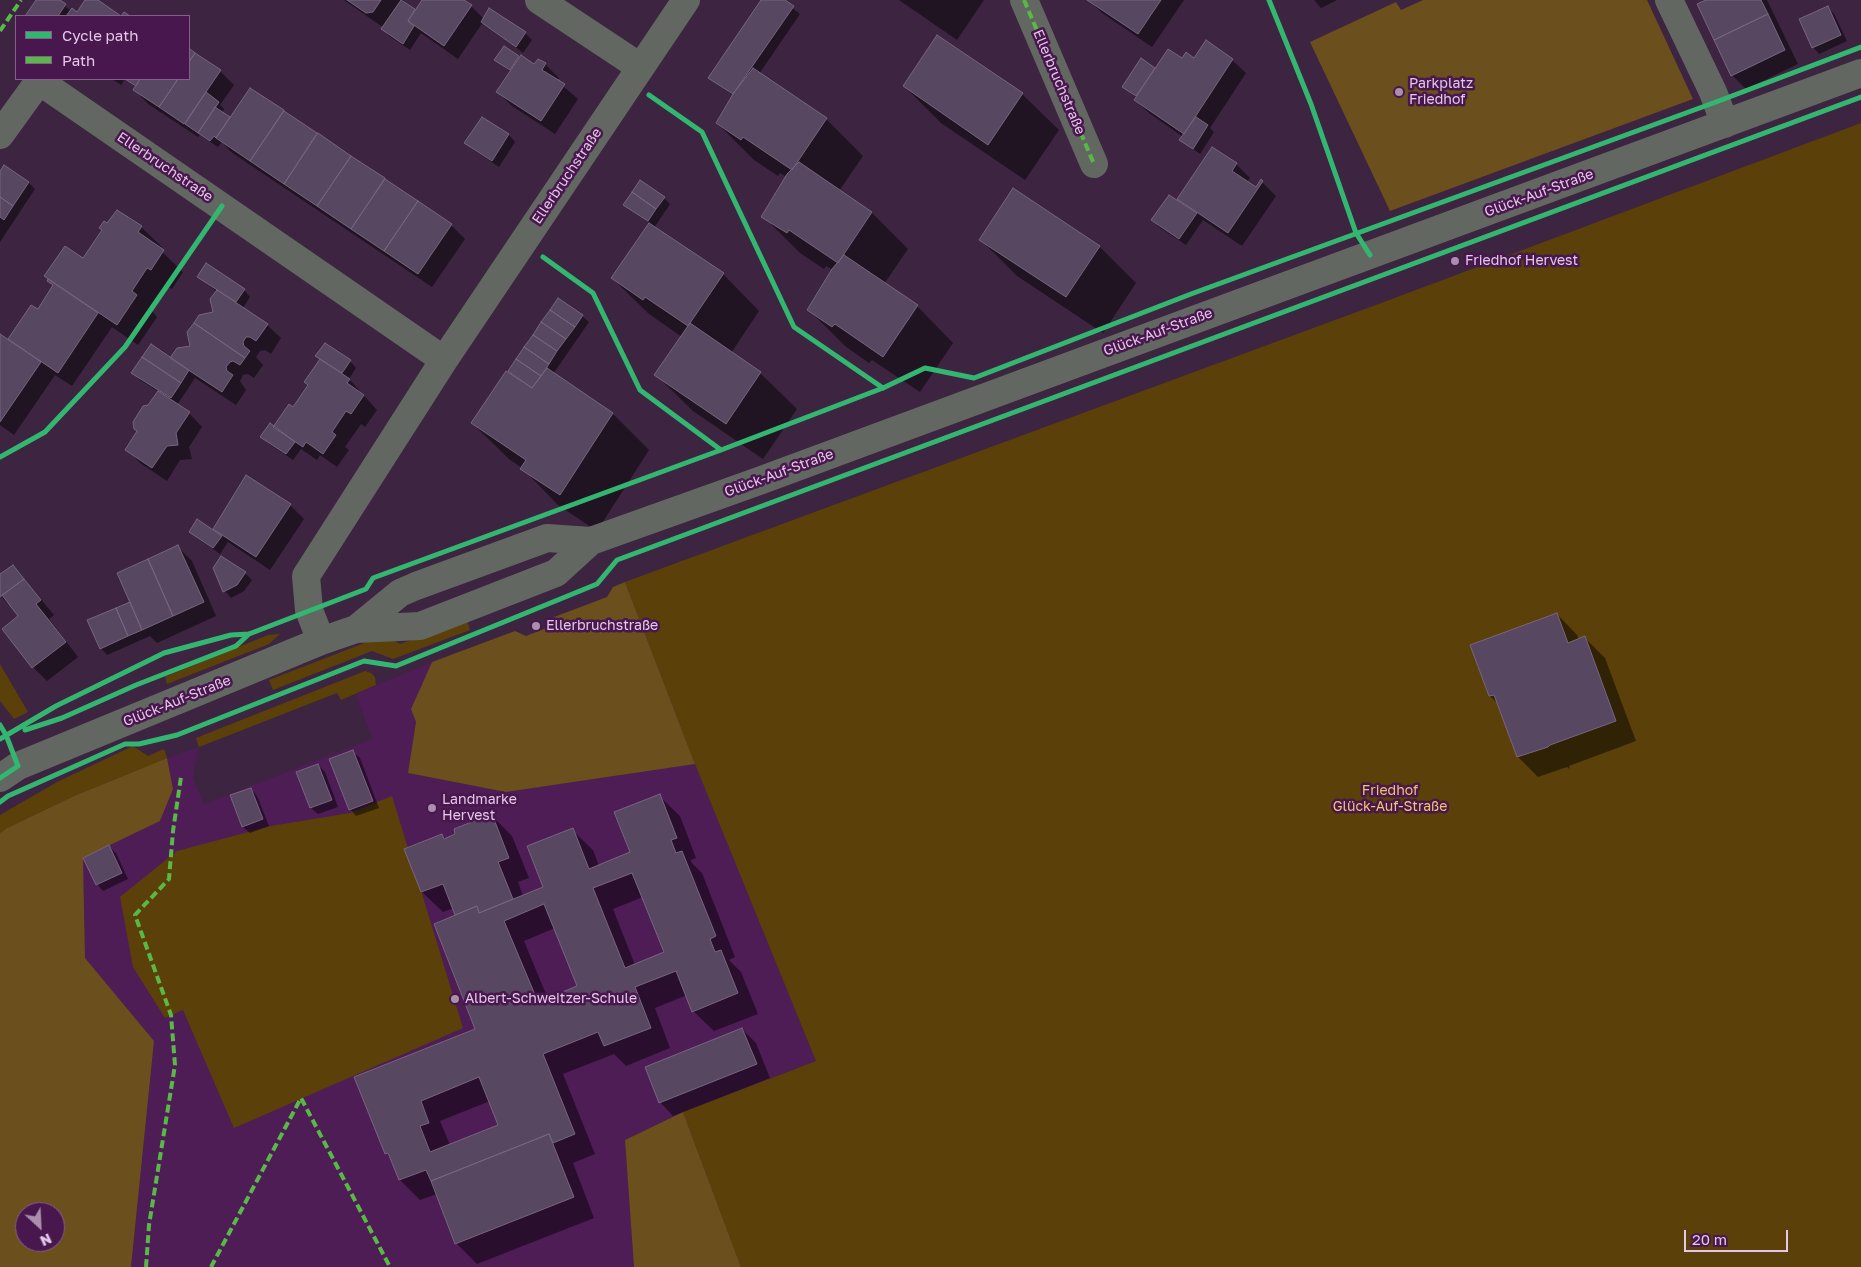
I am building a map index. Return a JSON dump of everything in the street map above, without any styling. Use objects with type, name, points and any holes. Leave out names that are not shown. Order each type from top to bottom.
[{"type":"street","points":[[539,0],[640,67]]},
{"type":"street","name":"Ellerbruchstraße","points":[[321,642],[309,610],[306,576],[444,360],[686,0]]},
{"type":"street","name":"Ellerbruchstraße","points":[[1024,0],[1094,164]]},
{"type":"street","points":[[1669,0],[1713,92],[1725,124]]},
{"type":"street","name":"Glück-Auf-Straße","points":[[0,778],[18,766],[321,642],[356,629],[420,626],[556,573],[591,541],[759,481],[1861,74]]},
{"type":"street","name":"Ellerbruchstraße","points":[[0,135],[39,81],[444,360]]},
{"type":"street","name":"Glück-Auf-Straße","points":[[356,629],[400,593],[416,586],[548,538],[591,541]]},
{"type":"shaded area","points":[[1423,0],[1647,0],[1693,99],[1390,211],[1310,42],[1396,2],[1401,10]]},
{"type":"shaded area","points":[[625,582],[695,764],[506,792],[408,773],[416,722],[411,709],[432,662],[515,631],[526,636],[549,627],[554,617],[607,597],[613,587]]},
{"type":"shaded area","name":"Albert-Schweitzer-Schule","points":[[432,662],[411,709],[416,722],[409,773],[506,792],[695,764],[816,1061],[683,1112],[625,1140],[634,1267],[131,1267],[154,1041],[85,958],[83,858],[160,821],[173,789],[167,758],[199,747],[193,778],[204,804],[372,739],[356,694]]},
{"type":"shaded area","points":[[167,758],[173,789],[160,821],[83,858],[85,958],[154,1041],[131,1267],[0,1267],[0,833],[74,796]]},
{"type":"shaded area","points":[[683,1112],[741,1267],[634,1267],[625,1140]]},
{"type":"green space","name":"Friedhof Glück-Auf-Straße","points":[[1861,123],[1861,1267],[741,1267],[683,1112],[816,1061],[695,764],[625,582],[1392,299]]},
{"type":"green space","points":[[467,620],[470,630],[393,659],[372,651],[273,690],[269,680],[385,635],[400,644]]},
{"type":"green space","points":[[280,634],[269,644],[167,684],[165,677],[268,635]]},
{"type":"green space","points":[[0,664],[28,712],[14,719],[0,701]]},
{"type":"green space","points":[[365,671],[375,677],[376,685],[341,700],[337,693],[199,747],[196,738]]},
{"type":"green space","points":[[133,746],[148,756],[164,749],[167,758],[74,796],[0,833],[0,815],[57,782]]},
{"type":"green space","points":[[392,796],[463,1028],[234,1128],[183,1010],[165,1018],[133,967],[120,897],[177,851],[271,826],[350,813]]},
{"type":"building","points":[[36,0],[60,0],[66,4],[59,15],[26,15]]},
{"type":"building","points":[[85,0],[98,0],[120,15],[67,15],[72,8],[77,12]]},
{"type":"building","points":[[347,0],[381,0],[373,12],[366,13]]},
{"type":"building","points":[[401,0],[415,9],[408,21],[414,26],[403,44],[381,29]]},
{"type":"building","points":[[422,0],[464,0],[472,5],[444,46],[408,21]]},
{"type":"building","points":[[761,0],[785,0],[794,6],[733,94],[708,78]]},
{"type":"building","points":[[1087,0],[1161,0],[1138,34]]},
{"type":"building","points":[[1706,0],[1761,0],[1768,14],[1714,40],[1697,4]]},
{"type":"building","points":[[1828,6],[1841,35],[1812,48],[1799,19]]},
{"type":"building","points":[[489,8],[526,32],[516,47],[481,22]]},
{"type":"building","points":[[1768,14],[1785,50],[1731,76],[1714,40]]},
{"type":"building","points":[[937,35],[1023,93],[988,145],[903,86]]},
{"type":"building","points":[[1206,40],[1233,59],[1184,134],[1134,100],[1168,49],[1182,58],[1186,52],[1194,58]]},
{"type":"building","points":[[504,46],[519,56],[510,70],[494,60]]},
{"type":"building","points":[[190,49],[195,53],[190,60]]},
{"type":"building","points":[[195,53],[221,70],[184,124],[159,107],[177,80],[190,80],[190,60]]},
{"type":"building","points":[[521,55],[534,64],[538,59],[546,63],[542,70],[565,84],[541,121],[496,92]]},
{"type":"building","points":[[1141,58],[1155,68],[1136,96],[1122,87]]},
{"type":"building","points":[[753,68],[827,118],[792,170],[743,137],[741,140],[716,123],[733,94]]},
{"type":"building","points":[[127,80],[139,80],[136,86]]},
{"type":"building","points":[[139,80],[177,80],[159,107],[133,90]]},
{"type":"building","points":[[250,88],[284,110],[250,161],[216,138]]},
{"type":"building","points":[[206,92],[219,102],[198,133],[185,124]]},
{"type":"building","points":[[215,107],[230,117],[216,138],[214,136],[210,141],[198,133]]},
{"type":"building","points":[[284,111],[317,133],[284,184],[250,161]]},
{"type":"building","points":[[482,117],[509,134],[492,161],[464,143]]},
{"type":"building","points":[[1196,117],[1208,125],[1193,149],[1179,140]]},
{"type":"building","points":[[318,133],[351,156],[317,206],[284,184]]},
{"type":"building","points":[[1212,147],[1237,163],[1232,171],[1256,187],[1261,179],[1263,181],[1228,233],[1177,199]]},
{"type":"building","points":[[351,156],[385,178],[351,229],[317,206]]},
{"type":"building","points":[[799,162],[872,212],[838,263],[789,230],[787,233],[761,217],[787,174]]},
{"type":"building","points":[[4,165],[29,182],[13,206],[0,197],[0,171]]},
{"type":"building","points":[[385,179],[418,201],[384,251],[351,229]]},
{"type":"building","points":[[640,180],[665,197],[656,209],[632,192]]},
{"type":"building","points":[[1013,188],[1100,246],[1066,297],[979,240]]},
{"type":"building","points":[[632,192],[656,209],[648,221],[623,205]]},
{"type":"building","points":[[1169,195],[1197,213],[1179,239],[1151,220]]},
{"type":"building","points":[[0,197],[13,206],[4,220],[0,217]]},
{"type":"building","points":[[418,201],[452,224],[418,274],[384,251]]},
{"type":"building","points":[[117,210],[142,226],[138,232],[164,250],[151,270],[147,268],[132,291],[137,295],[117,325],[44,276],[65,246],[83,258],[102,230],[99,228],[104,221],[107,223]]},
{"type":"building","points":[[649,223],[724,273],[688,326],[645,297],[643,300],[611,278]]},
{"type":"building","points":[[844,255],[918,305],[883,357],[835,324],[832,327],[807,310],[832,269]]},
{"type":"building","points":[[206,263],[245,289],[236,302],[197,277]]},
{"type":"building","points":[[48,279],[98,313],[58,373],[8,339],[31,305],[38,309],[53,285],[47,281]]},
{"type":"building","points":[[217,290],[268,324],[256,341],[246,337],[243,342],[244,346],[250,351],[245,358],[194,323],[199,315],[213,312],[210,299]]},
{"type":"building","points":[[558,298],[583,315],[575,327],[550,310]]},
{"type":"building","points":[[550,310],[575,327],[566,339],[541,322]]},
{"type":"building","points":[[541,322],[566,339],[557,351],[533,335]]},
{"type":"building","points":[[194,323],[245,358],[240,365],[233,361],[226,367],[227,371],[233,375],[222,392],[170,358],[177,348],[190,346],[187,332]]},
{"type":"building","points":[[690,323],[761,372],[726,424],[654,375]]},
{"type":"building","points":[[0,334],[41,362],[0,422]]},
{"type":"building","points":[[533,335],[557,351],[549,364],[524,347]]},
{"type":"building","points":[[325,343],[351,360],[342,373],[315,356]]},
{"type":"building","points":[[151,344],[189,370],[181,383],[142,357]]},
{"type":"building","points":[[524,347],[549,364],[541,376],[516,359]]},
{"type":"building","points":[[142,357],[181,383],[171,398],[131,373]]},
{"type":"building","points":[[320,359],[350,379],[347,383],[364,395],[351,414],[346,411],[332,432],[336,435],[323,454],[306,442],[303,447],[273,427],[289,404],[293,407],[308,385],[304,382]]},
{"type":"building","points":[[516,359],[541,376],[532,388],[508,371]]},
{"type":"building","points":[[547,368],[613,413],[560,495],[520,469],[526,460],[471,423],[506,371],[532,388]]},
{"type":"building","points":[[158,391],[190,412],[176,433],[178,445],[167,446],[152,468],[125,450],[137,431],[134,429],[133,422],[143,406],[148,405]]},
{"type":"building","points":[[270,423],[295,442],[286,454],[260,437]]},
{"type":"building","points":[[246,475],[291,504],[256,557],[213,529]]},
{"type":"building","points":[[197,519],[222,536],[213,548],[189,532]]},
{"type":"building","points":[[178,545],[204,602],[173,616],[148,559]]},
{"type":"building","points":[[221,556],[246,572],[237,585],[223,592],[213,568]]},
{"type":"building","points":[[148,559],[173,616],[142,630],[117,573]]},
{"type":"building","points":[[13,565],[24,579],[0,597],[0,574]]},
{"type":"building","points":[[24,579],[41,600],[36,604],[66,642],[32,668],[2,629],[18,616],[2,595]]},
{"type":"building","points":[[130,602],[142,630],[128,636],[116,608]]},
{"type":"building","points":[[116,608],[128,636],[100,649],[87,620]]},
{"type":"building","points":[[1557,613],[1568,643],[1585,636],[1616,721],[1517,757],[1494,695],[1489,696],[1470,645]]},
{"type":"building","points":[[353,750],[373,801],[349,810],[329,759]]},
{"type":"building","points":[[318,764],[332,800],[310,808],[296,772]]},
{"type":"building","points":[[251,788],[263,819],[242,827],[230,795]]},
{"type":"building","points":[[660,794],[677,838],[671,840],[676,853],[682,851],[716,936],[710,939],[715,952],[721,950],[738,993],[692,1012],[676,971],[635,987],[651,1028],[604,1046],[598,1032],[543,1054],[575,1134],[553,1143],[549,1134],[431,1181],[426,1170],[399,1180],[388,1153],[385,1154],[354,1077],[475,1029],[434,924],[477,906],[479,913],[543,887],[527,846],[573,828],[589,869],[630,852],[614,812]],"holes":[[[632,873],[664,952],[625,968],[593,888]],[[544,904],[577,986],[538,1002],[504,921]],[[479,1077],[498,1125],[430,1152],[420,1126],[429,1123],[421,1101]]]},
{"type":"building","points":[[492,814],[509,858],[498,862],[513,899],[479,913],[477,906],[455,915],[443,884],[421,892],[404,849],[442,834],[444,839],[455,834],[454,829]]},
{"type":"building","points":[[109,845],[122,873],[96,885],[83,858]]},
{"type":"building","points":[[742,1028],[757,1064],[659,1103],[645,1067]]},
{"type":"building","points":[[549,1134],[574,1197],[455,1244],[431,1181]]},
{"type":"marked path","points":[[0,31],[21,0]]},
{"type":"marked path","points":[[1024,0],[1094,164]]},
{"type":"marked path","points":[[146,1267],[149,1225],[175,1065],[171,1015],[135,915],[169,879],[173,831],[181,777]]},
{"type":"marked path","points":[[211,1267],[301,1098],[390,1267]]},
{"type":"cycle path","points":[[1269,0],[1311,104],[1356,233],[1370,255]]},
{"type":"cycle path","points":[[0,739],[56,706],[164,653],[231,635],[249,634],[366,589],[373,578],[721,450],[883,388],[925,368],[974,378],[1191,294],[1861,47]]},
{"type":"cycle path","points":[[649,95],[702,132],[794,327],[883,388]]},
{"type":"cycle path","points":[[0,802],[8,796],[125,744],[139,744],[177,735],[364,661],[396,666],[597,584],[617,560],[1861,97]]},
{"type":"cycle path","points":[[0,457],[45,432],[125,347],[222,206]]},
{"type":"cycle path","points":[[543,257],[593,293],[640,390],[721,450]]},
{"type":"cycle path","points":[[25,730],[62,718],[136,685],[236,646],[249,634]]},
{"type":"cycle path","points":[[0,725],[18,766],[0,778]]},
{"type":"place","name":"Parkplatz Friedhof","points":[[1399,92]]},
{"type":"place","name":"Friedhof Hervest","points":[[1455,261]]},
{"type":"place","name":"Ellerbruchstraße","points":[[536,626]]},
{"type":"place","name":"Landmarke Hervest","points":[[432,808]]},
{"type":"place","name":"Albert-Schweitzer-Schule","points":[[455,999]]}]
